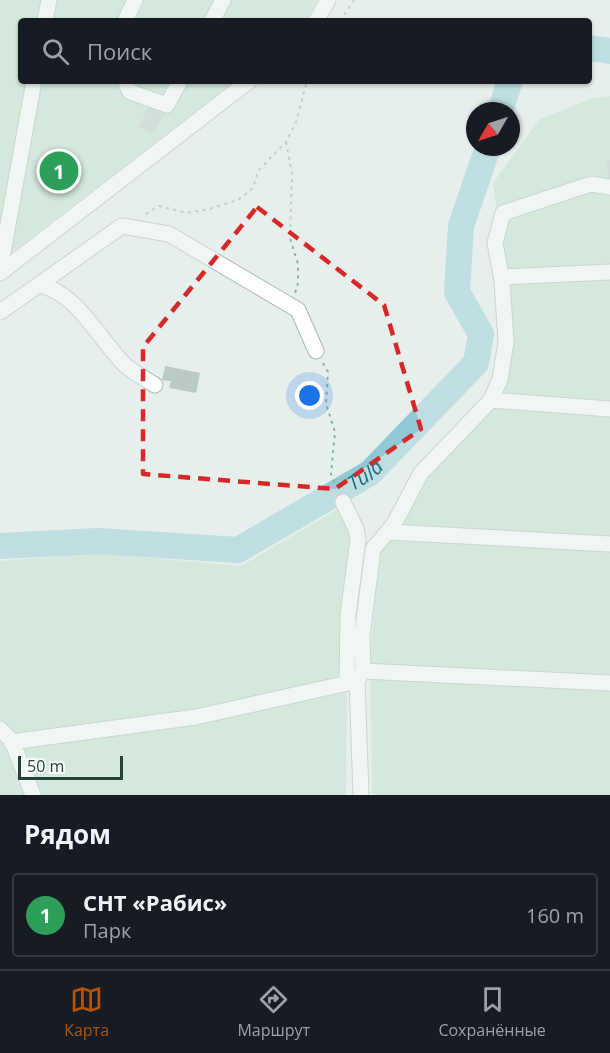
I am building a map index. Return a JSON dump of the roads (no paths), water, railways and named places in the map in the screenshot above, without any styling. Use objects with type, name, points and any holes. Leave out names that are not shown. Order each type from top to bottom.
[{"type":"street","points":[[46,18],[49,0]]},
{"type":"street","points":[[126,18],[135,0]]},
{"type":"street","points":[[214,18],[223,0]]},
{"type":"street","points":[[318,18],[328,0]]},
{"type":"street","points":[[0,271],[33,84]]},
{"type":"street","points":[[126,84],[130,92],[167,105],[178,84]]},
{"type":"street","points":[[0,271],[245,84]]},
{"type":"street","points":[[356,678],[373,549],[388,532],[421,473],[491,400],[500,379],[506,342],[501,277],[495,243],[503,213],[591,184],[610,187]]},
{"type":"street","points":[[0,312],[122,226],[169,234],[298,310],[316,351]]},
{"type":"street","points":[[501,277],[610,272]]},
{"type":"street","points":[[38,285],[47,286],[71,303],[123,363],[156,384]]},
{"type":"street","points":[[491,400],[610,409]]},
{"type":"street","points":[[343,502],[357,529],[358,540],[348,615],[356,678],[361,795]]},
{"type":"street","points":[[388,532],[610,544]]},
{"type":"street","points":[[12,742],[196,717],[356,678],[610,683]]},
{"type":"street","points":[[0,729],[12,742],[33,795]]},
{"type":"waterway","name":"Tula","points":[[592,48],[610,51]]},
{"type":"waterway","name":"Tula","points":[[503,102],[509,84]]},
{"type":"waterway","name":"Tula","points":[[0,546],[98,541],[238,550],[370,473],[476,363],[481,334],[457,292],[461,226],[485,156]]},
{"type":"place","name":"СНТ «Рабис»","points":[[59,171]]}]
